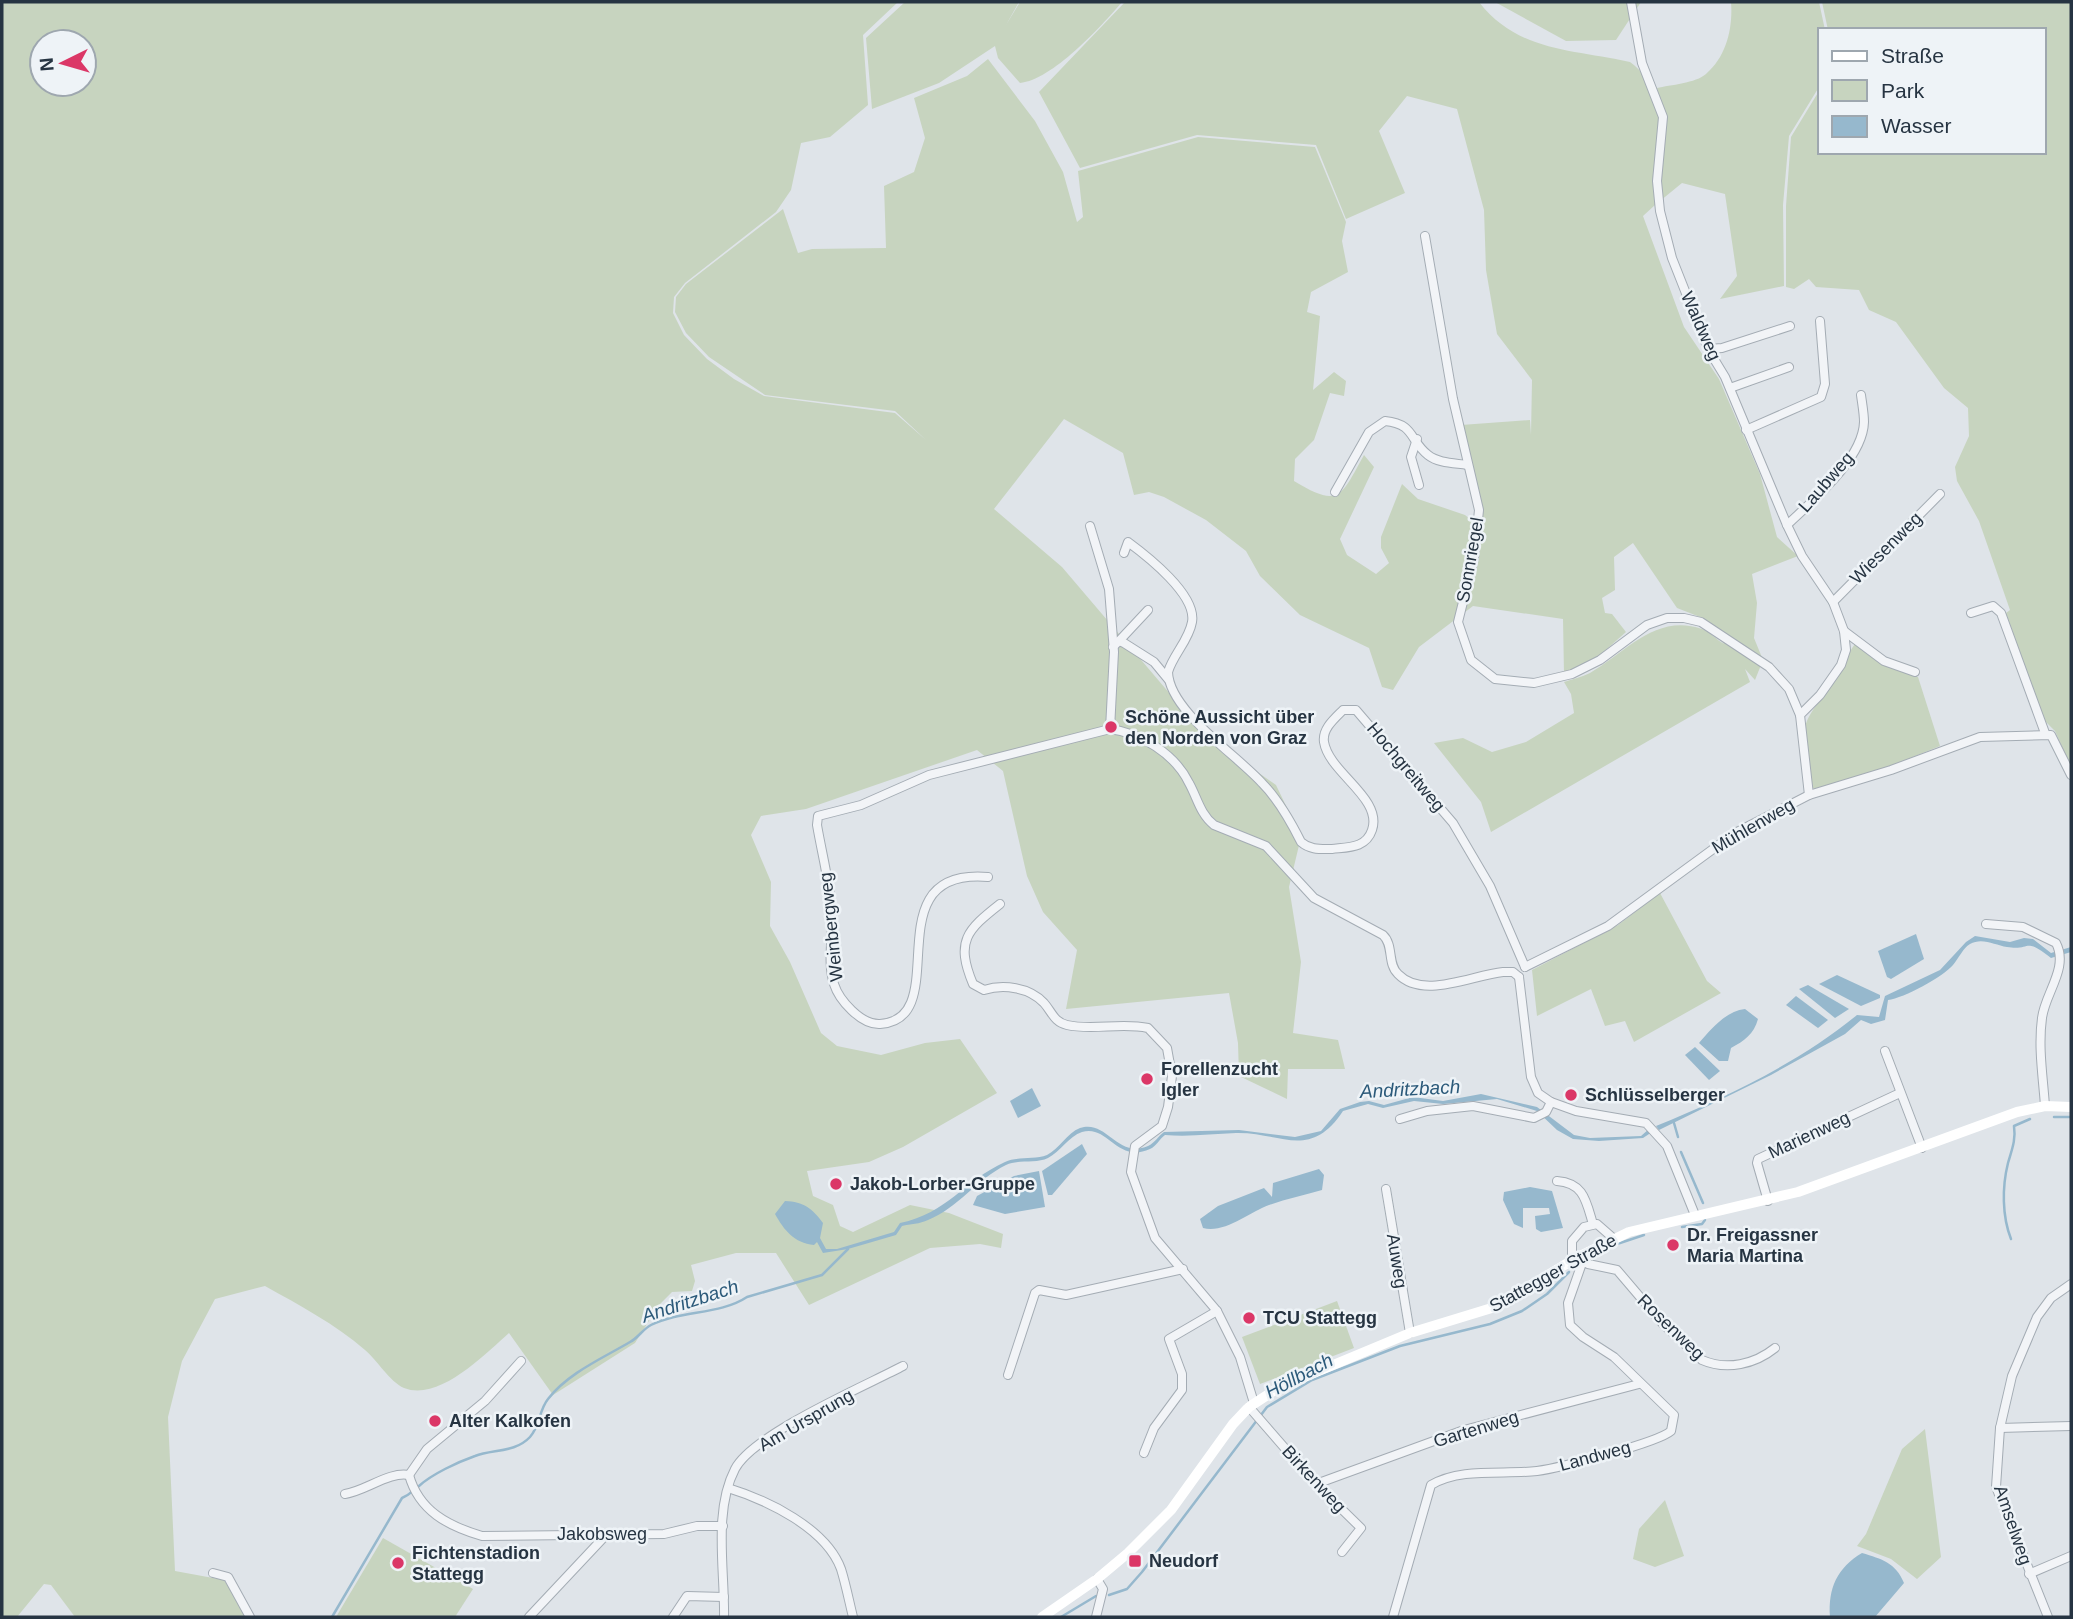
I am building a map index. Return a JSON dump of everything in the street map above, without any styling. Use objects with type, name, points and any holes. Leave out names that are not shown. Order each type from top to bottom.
[{"type":"main road","name":"Stattegger Straße","points":[[1042,1617],[1097,1579],[1171,1510],[1251,1405],[1317,1370],[1410,1333],[1495,1307],[1613,1238],[1659,1223],[1768,1201],[1922,1149],[2017,1112],[2045,1107],[2071,1107]]},
{"type":"street","name":"Waldweg","points":[[1631,2],[1642,63],[1663,117],[1657,181],[1660,211],[1672,258],[1708,349],[1730,388],[1787,525],[1802,556],[1833,602],[1844,631],[1846,650],[1841,665],[1821,695],[1800,715]]},
{"type":"street","name":"Sonnriegel","points":[[1425,236],[1467,464],[1479,510],[1474,558],[1458,622],[1471,660],[1495,679],[1534,683],[1572,674],[1600,660],[1647,625],[1667,618],[1684,618],[1701,622],[1769,667],[1789,689],[1800,715]]},
{"type":"street","points":[[1746,430],[1821,397],[1825,384],[1821,321]]},
{"type":"street","points":[[1708,349],[1722,348],[1790,326]]},
{"type":"street","points":[[1730,388],[1789,368]]},
{"type":"street","name":"Laubweg","points":[[1787,525],[1815,499],[1855,451],[1864,422],[1861,395]]},
{"type":"street","points":[[1335,492],[1369,432],[1385,421],[1401,423],[1427,454],[1438,460],[1467,464]]},
{"type":"street","points":[[1417,439],[1411,457],[1419,485]]},
{"type":"street","name":"Wiesenweg","points":[[1833,602],[1940,494]]},
{"type":"street","points":[[1090,526],[1109,589],[1116,644],[1110,729],[1133,735],[1173,760],[1188,779],[1203,813],[1214,825],[1266,846],[1314,898],[1383,935],[1388,940],[1395,970],[1404,979],[1425,986],[1495,973],[1513,972],[1519,977]]},
{"type":"street","points":[[1124,553],[1128,541],[1156,563],[1178,590],[1193,619],[1172,659],[1168,678]]},
{"type":"street","points":[[1971,613],[1993,606],[2001,613],[2045,733],[2053,737],[2071,775]]},
{"type":"street","points":[[1116,644],[1148,610]]},
{"type":"street","points":[[1844,631],[1884,662],[1915,672]]},
{"type":"street","name":"Hochgreitweg","points":[[1116,644],[1154,662],[1168,678],[1198,724],[1263,783],[1301,842],[1309,848],[1362,845],[1373,828],[1372,811],[1330,758],[1324,740],[1328,726],[1342,710],[1350,708],[1361,713],[1401,765],[1453,824],[1490,886],[1516,952],[1525,967]]},
{"type":"street","points":[[1800,715],[1809,795]]},
{"type":"street","name":"Weinbergweg","points":[[988,877],[957,876],[934,891],[922,916],[916,948],[916,994],[901,1016],[887,1022],[872,1023],[847,1005],[833,982],[832,910],[817,825],[818,816],[862,805],[929,775],[1110,729]]},
{"type":"street","name":"Mühlenweg","points":[[1525,967],[1608,926],[1735,833],[1809,795],[1891,770],[1980,737],[2045,733]]},
{"type":"street","points":[[1000,904],[968,931],[964,948],[973,984],[984,990],[999,985],[1011,987],[1044,1003],[1061,1023],[1089,1027],[1139,1026],[1155,1034],[1167,1048],[1172,1076],[1165,1116],[1162,1126],[1135,1146],[1131,1172],[1155,1238],[1217,1311],[1240,1357],[1251,1405]]},
{"type":"street","points":[[1986,924],[2023,927],[2056,943],[2059,949],[2060,959],[2042,1015],[2045,1107]]},
{"type":"street","points":[[1525,967],[1519,977],[1533,1083],[1538,1093],[1551,1102],[1587,1114],[1646,1123],[1668,1148],[1695,1215]]},
{"type":"street","points":[[1885,1051],[1922,1149]]},
{"type":"street","name":"Marienweg","points":[[1768,1201],[1757,1163],[1759,1159],[1900,1093]]},
{"type":"street","points":[[1400,1119],[1427,1111],[1472,1106],[1543,1114],[1551,1102]]},
{"type":"street","points":[[1557,1181],[1569,1182],[1583,1192],[1593,1224]]},
{"type":"street","name":"Auweg","points":[[1386,1189],[1410,1333]]},
{"type":"street","points":[[1574,1259],[1572,1241],[1579,1231],[1593,1224],[1601,1226],[1613,1238]]},
{"type":"street","name":"Rosenweg","points":[[1574,1259],[1617,1270],[1663,1324],[1702,1360],[1710,1363],[1751,1364],[1775,1348]]},
{"type":"street","name":"Landweg","points":[[1393,1617],[1431,1485],[1443,1480],[1481,1474],[1539,1471],[1667,1434],[1674,1415],[1614,1357],[1570,1325],[1568,1303],[1581,1266],[1574,1259]]},
{"type":"street","points":[[1008,1375],[1035,1293],[1040,1290],[1066,1295],[1184,1269]]},
{"type":"street","name":"Amselweg","points":[[2048,1617],[1996,1487],[2000,1428],[2012,1376],[2037,1317],[2051,1298],[2071,1284]]},
{"type":"street","points":[[1143,1453],[1154,1428],[1182,1390],[1182,1374],[1169,1339],[1217,1311]]},
{"type":"street","points":[[345,1494],[361,1492],[401,1473],[410,1479],[428,1449],[485,1401],[521,1361]]},
{"type":"street","name":"Am Ursprung","points":[[724,1617],[723,1526],[728,1488],[736,1468],[762,1443],[903,1366]]},
{"type":"street","name":"Gartenweg","points":[[1316,1484],[1464,1430],[1639,1384]]},
{"type":"street","name":"Birkenweg","points":[[1251,1405],[1316,1484],[1360,1528],[1342,1552]]},
{"type":"street","points":[[2000,1428],[2071,1426]]},
{"type":"street","name":"Jakobsweg","points":[[410,1479],[418,1496],[439,1518],[455,1528],[482,1536],[664,1534],[697,1526],[723,1526]]},
{"type":"street","points":[[728,1488],[757,1497],[786,1511],[816,1536],[840,1566],[853,1617]]},
{"type":"street","points":[[529,1617],[606,1535]]},
{"type":"street","points":[[2029,1574],[2071,1556]]},
{"type":"street","points":[[213,1573],[228,1577],[250,1617]]},
{"type":"street","points":[[1096,1617],[1103,1589],[1097,1579]]},
{"type":"street","points":[[673,1617],[687,1596],[724,1597]]},
{"type":"green space","points":[[2,2],[898,2],[863,35],[868,105],[830,137],[801,143],[791,190],[776,212],[685,283],[674,297],[673,313],[684,335],[707,359],[764,396],[895,413],[926,440],[895,411],[765,395],[709,357],[686,333],[675,312],[676,297],[686,284],[783,209],[798,253],[812,249],[886,248],[884,186],[914,172],[925,138],[914,98],[967,76],[988,59],[1035,121],[1063,172],[1077,222],[1083,217],[1078,171],[1198,137],[1315,147],[1346,222],[1342,241],[1348,272],[1311,292],[1307,312],[1320,316],[1313,390],[1334,372],[1346,381],[1344,396],[1330,393],[1314,440],[1295,459],[1294,481],[1321,495],[1338,494],[1350,480],[1364,455],[1374,467],[1340,539],[1347,555],[1376,574],[1389,563],[1381,548],[1381,537],[1402,484],[1418,499],[1465,515],[1476,524],[1464,575],[1470,577],[1482,522],[1461,425],[1530,420],[1531,435],[1532,380],[1497,334],[1486,270],[1484,210],[1457,109],[1407,96],[1379,131],[1405,193],[1346,219],[1316,145],[1197,135],[1080,168],[1039,92],[1125,2],[1479,2],[1511,31],[1529,40],[1630,62],[1644,75],[1653,91],[1657,109],[1659,148],[1655,205],[1643,216],[1684,327],[1719,379],[1760,474],[1777,537],[1798,556],[1752,574],[1757,603],[1754,638],[1763,660],[1755,680],[1745,669],[1750,682],[1491,832],[1481,802],[1434,743],[1463,738],[1492,752],[1526,742],[1574,713],[1571,694],[1564,682],[1590,673],[1656,630],[1685,625],[1705,630],[1724,644],[1700,617],[1677,608],[1633,543],[1614,557],[1615,590],[1602,598],[1605,613],[1612,614],[1626,632],[1599,656],[1564,674],[1563,619],[1473,606],[1419,647],[1393,690],[1382,687],[1369,648],[1300,615],[1260,576],[1246,551],[1206,520],[1164,497],[1149,492],[1134,495],[1123,453],[1064,419],[994,509],[1062,567],[1205,735],[1276,785],[1301,837],[1289,887],[1301,962],[1293,1033],[1338,1040],[1345,1069],[1288,1069],[1287,1099],[1239,1076],[1238,1043],[1229,993],[1066,1009],[1077,950],[1043,912],[1027,876],[1003,771],[977,750],[806,809],[761,816],[751,835],[771,882],[770,926],[790,962],[821,1033],[837,1046],[881,1055],[925,1043],[960,1039],[997,1093],[903,1147],[869,1162],[807,1171],[813,1196],[833,1205],[840,1226],[853,1232],[910,1205],[949,1213],[1003,1234],[1001,1248],[980,1244],[930,1248],[809,1305],[776,1253],[736,1253],[691,1265],[695,1281],[692,1291],[672,1292],[659,1305],[635,1343],[553,1395],[509,1333],[461,1374],[432,1388],[418,1391],[399,1385],[370,1354],[342,1332],[265,1286],[215,1299],[182,1361],[168,1417],[175,1571],[224,1580],[248,1617],[75,1617],[51,1585],[44,1584],[17,1617],[2,1617]]},
{"type":"green space","points":[[905,2],[1019,2],[1006,25],[1020,2],[1122,2],[1075,51],[1033,80],[1020,83],[998,58],[995,46],[939,83],[872,109],[866,38]]},
{"type":"green space","points":[[1495,2],[1641,2],[1616,40],[1566,41]]},
{"type":"green space","points":[[1731,2],[1819,2],[1825,28],[1818,28],[1818,89],[1789,136],[1783,205],[1784,286],[1720,299],[1737,276],[1725,194],[1682,183],[1660,201],[1659,172],[1665,118],[1657,88],[1696,80],[1706,74],[1724,50],[1731,21]]},
{"type":"green space","points":[[1822,2],[2071,2],[2071,767],[2055,731],[2044,720],[2006,613],[2010,610],[1979,521],[1957,481],[1955,467],[1969,436],[1968,408],[1944,388],[1896,322],[1869,310],[1859,290],[1816,287],[1809,279],[1794,289],[1786,287],[1786,206],[1791,137],[1818,93],[1818,154],[2045,154],[2045,28],[1828,28]]},
{"type":"green space","points":[[1856,643],[1881,664],[1918,677],[1940,746],[1893,765],[1816,789],[1813,788],[1807,757],[1805,727],[1811,713],[1841,672]]},
{"type":"green space","points":[[1660,893],[1707,981],[1721,993],[1634,1042],[1625,1021],[1605,1026],[1591,989],[1537,1016],[1532,970],[1618,925]]},
{"type":"green space","points":[[1337,1301],[1354,1348],[1260,1384],[1242,1337]]},
{"type":"green space","points":[[1925,1429],[1941,1557],[1917,1579],[1891,1559],[1857,1546],[1866,1534],[1902,1449]]},
{"type":"green space","points":[[1665,1500],[1684,1556],[1655,1567],[1633,1559],[1639,1529]]},
{"type":"green space","name":"Fichtenstadion Stattegg","points":[[383,1538],[473,1589],[455,1617],[336,1617]]},
{"type":"water","points":[[1916,934],[1924,959],[1891,979],[1887,977],[1878,951]]},
{"type":"water","points":[[1975,936],[2010,942],[2024,938],[2033,939],[2051,953],[2071,947],[2071,952],[2051,958],[2031,946],[2015,948],[1984,941],[1970,944],[1941,975],[1913,991],[1888,1000],[1885,1020],[1871,1024],[1861,1020],[1845,1034],[1771,1075],[1659,1130],[1656,1126],[1761,1078],[1811,1048],[1857,1015],[1879,1017],[1885,996],[1940,970]]},
{"type":"water","points":[[1837,975],[1880,995],[1880,998],[1861,1006],[1819,984]]},
{"type":"water","points":[[1808,985],[1849,1009],[1835,1018],[1799,989]]},
{"type":"water","points":[[1796,996],[1828,1020],[1818,1028],[1786,1005]]},
{"type":"water","points":[[1745,1009],[1758,1019],[1754,1029],[1744,1040],[1731,1048],[1728,1061],[1719,1061],[1699,1043],[1725,1017]]},
{"type":"water","points":[[1695,1047],[1720,1071],[1709,1080],[1685,1055]]},
{"type":"water","points":[[1032,1088],[1041,1106],[1018,1118],[1010,1101]]},
{"type":"water","points":[[1481,1094],[1537,1107],[1574,1135],[1590,1138],[1641,1136],[1649,1129],[1652,1132],[1643,1138],[1599,1141],[1573,1139],[1557,1130],[1537,1111],[1497,1099],[1443,1104],[1414,1101],[1383,1108],[1368,1104],[1343,1111],[1331,1126],[1307,1140],[1236,1133],[1165,1135],[1152,1148],[1129,1152],[1099,1133],[1082,1132],[1048,1158],[1006,1165],[939,1215],[902,1226],[896,1235],[848,1249],[823,1253],[817,1242],[814,1245],[807,1244],[790,1235],[775,1214],[785,1201],[807,1207],[823,1223],[820,1238],[826,1249],[837,1249],[894,1232],[900,1223],[931,1212],[1005,1162],[1047,1155],[1080,1128],[1098,1129],[1120,1144],[1137,1149],[1150,1145],[1164,1132],[1239,1130],[1295,1137],[1321,1131],[1340,1109],[1360,1102],[1369,1101],[1384,1105],[1413,1097],[1443,1101]]},
{"type":"water","points":[[1082,1144],[1087,1154],[1052,1195],[1048,1195],[1042,1171]]},
{"type":"water","points":[[1319,1169],[1324,1175],[1322,1190],[1269,1205],[1220,1228],[1203,1228],[1200,1219],[1218,1206],[1264,1188],[1272,1197],[1273,1183]]},
{"type":"water","points":[[1039,1171],[1045,1207],[1005,1214],[973,1205],[977,1196],[1014,1176]]},
{"type":"water","points":[[1530,1187],[1552,1191],[1563,1228],[1541,1232],[1536,1229],[1535,1216],[1550,1214],[1549,1208],[1523,1208],[1523,1228],[1514,1224],[1503,1200],[1504,1192]]},
{"type":"water","points":[[1862,1553],[1887,1563],[1897,1571],[1904,1583],[1875,1617],[1830,1617],[1833,1588],[1840,1572]]},
{"type":"waterway","name":"Höllbach","points":[[2054,1117],[2071,1117]]},
{"type":"waterway","points":[[2011,1239],[2005,1211],[2006,1172],[2014,1140],[2014,1126],[2030,1119]]},
{"type":"waterway","name":"Höllbach","points":[[1674,1123],[1678,1137]]},
{"type":"waterway","name":"Höllbach","points":[[1681,1152],[1703,1203]]},
{"type":"waterway","name":"Höllbach","points":[[1682,1227],[1702,1224],[1705,1220]]},
{"type":"waterway","name":"Höllbach","points":[[1611,1246],[1644,1235]]},
{"type":"waterway","name":"Andritzbach","points":[[332,1617],[402,1498],[446,1469],[482,1454],[511,1448],[524,1442],[536,1428],[545,1403],[565,1381],[633,1340],[651,1325],[675,1317],[725,1307],[747,1297],[822,1275],[848,1249]]},
{"type":"waterway","name":"Höllbach","points":[[1109,1595],[1127,1589],[1142,1572],[1267,1407],[1312,1380],[1400,1346],[1490,1324],[1522,1311],[1547,1294],[1569,1272]]},
{"type":"waterway","name":"Höllbach","points":[[1061,1617],[1096,1596]]},
{"type":"place","name":"Schöne Aussicht über den Norden von Graz","points":[[1111,727]]},
{"type":"place","name":"Forellenzucht Igler","points":[[1147,1079]]},
{"type":"place","name":"Schlüsselberger","points":[[1571,1095]]},
{"type":"place","name":"Jakob-Lorber-Gruppe","points":[[836,1184]]},
{"type":"place","name":"Dr. Freigassner Maria Martina","points":[[1673,1245]]},
{"type":"place","name":"TCU Stattegg","points":[[1249,1318]]},
{"type":"place","name":"Alter Kalkofen","points":[[435,1421]]},
{"type":"place","name":"Neudorf","points":[[1135,1561]]},
{"type":"place","name":"Fichtenstadion Stattegg","points":[[398,1563]]}]
